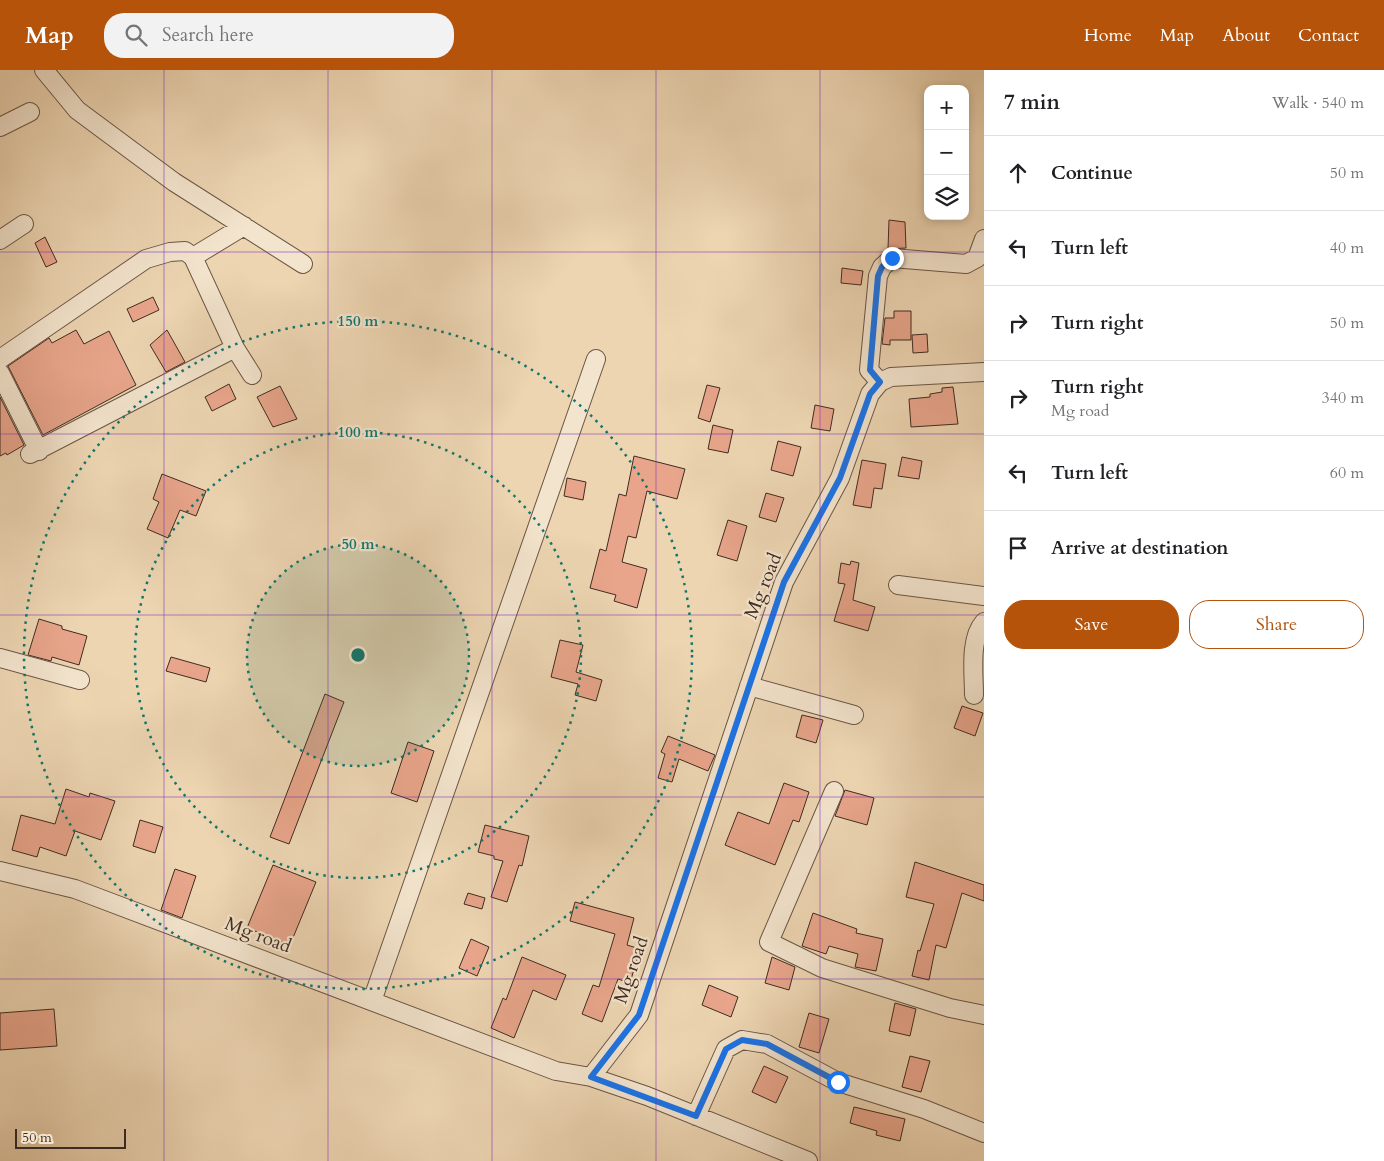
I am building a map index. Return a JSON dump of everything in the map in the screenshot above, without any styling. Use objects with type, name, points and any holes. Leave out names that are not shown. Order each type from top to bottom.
[{"type":"street","points":[[44,70],[77,110],[174,182],[303,264]]},
{"type":"street","points":[[0,127],[30,112]]},
{"type":"street","points":[[0,240],[24,224]]},
{"type":"street","points":[[193,257],[244,226]]},
{"type":"street","points":[[984,239],[977,258],[966,264],[892,258],[882,267],[878,276],[869,354],[870,370],[880,382],[891,377],[984,372]]},
{"type":"street","points":[[0,359],[146,259],[170,252],[185,251],[193,257],[235,348],[252,375]]},
{"type":"street","points":[[0,373],[35,453],[235,348]]},
{"type":"street","points":[[372,1001],[596,359]]},
{"type":"street","name":"Mg road","points":[[0,871],[75,890],[556,1071],[591,1077],[639,1015],[784,582],[840,478],[870,394],[880,382]]},
{"type":"street","points":[[898,585],[984,596]]},
{"type":"street","points":[[974,695],[976,644],[979,627],[984,622]]},
{"type":"street","points":[[0,658],[80,680]]},
{"type":"street","points":[[749,686],[854,715]]},
{"type":"street","points":[[834,791],[769,942],[822,968],[950,1008],[984,1015]]},
{"type":"street","points":[[696,1116],[726,1049],[742,1040],[767,1044],[838,1082],[924,1109],[984,1133]]},
{"type":"street","points":[[591,1077],[696,1116],[808,1161]]},
{"type":"building","points":[[889,220],[905,222],[906,248],[888,249]]},
{"type":"building","points":[[45,237],[57,262],[46,267],[35,243]]},
{"type":"building","points":[[842,268],[863,271],[861,285],[841,283]]},
{"type":"building","points":[[153,297],[159,310],[133,322],[127,309]]},
{"type":"building","points":[[894,311],[911,311],[911,340],[890,340],[890,345],[882,344],[885,318],[894,318]]},
{"type":"building","points":[[76,330],[84,344],[109,331],[136,385],[43,435],[8,366],[49,338],[52,343]]},
{"type":"building","points":[[167,330],[185,362],[166,372],[150,345]]},
{"type":"building","points":[[927,334],[928,352],[913,353],[912,335]]},
{"type":"building","points":[[229,384],[236,399],[212,411],[205,397]]},
{"type":"building","points":[[707,385],[720,388],[710,422],[698,418]]},
{"type":"building","points":[[280,386],[297,419],[273,427],[257,397]]},
{"type":"building","points":[[953,387],[958,424],[911,427],[909,399],[930,397],[930,394],[942,392],[942,388]]},
{"type":"building","points":[[0,397],[24,445],[7,455],[6,453],[0,456]]},
{"type":"building","points":[[815,405],[834,409],[830,431],[811,428]]},
{"type":"building","points":[[713,425],[733,430],[728,453],[708,449]]},
{"type":"building","points":[[778,441],[801,447],[793,476],[771,470]]},
{"type":"building","points":[[634,456],[685,469],[677,499],[647,491],[636,538],[628,536],[622,562],[647,569],[637,608],[614,601],[616,595],[590,588],[600,549],[606,551],[619,494],[626,496]]},
{"type":"building","points":[[902,457],[922,461],[919,479],[898,476]]},
{"type":"building","points":[[862,460],[886,464],[882,489],[874,488],[871,508],[853,505]]},
{"type":"building","points":[[162,474],[206,491],[196,516],[180,510],[168,538],[147,529],[159,502],[153,499]]},
{"type":"building","points":[[567,478],[586,482],[583,500],[564,496]]},
{"type":"building","points":[[766,493],[784,498],[776,522],[759,517]]},
{"type":"building","points":[[728,520],[747,526],[737,561],[717,555]]},
{"type":"building","points":[[851,561],[859,563],[853,600],[875,607],[868,631],[834,621],[845,584],[838,583],[841,563],[850,565]]},
{"type":"building","points":[[39,619],[62,626],[62,629],[87,636],[79,665],[52,657],[51,661],[28,655]]},
{"type":"building","points":[[560,640],[583,645],[576,672],[602,680],[596,701],[575,695],[578,684],[551,677]]},
{"type":"building","points":[[171,657],[210,668],[206,682],[166,671]]},
{"type":"building","points":[[325,694],[344,702],[289,844],[270,837]]},
{"type":"building","points":[[962,706],[983,713],[975,736],[954,728]]},
{"type":"building","points":[[802,715],[823,720],[816,743],[796,737]]},
{"type":"building","points":[[668,736],[715,755],[708,771],[679,759],[672,782],[658,778],[665,754],[661,752]]},
{"type":"building","points":[[408,742],[434,751],[417,802],[391,793]]},
{"type":"building","points":[[784,783],[809,792],[799,822],[793,820],[775,865],[725,845],[738,812],[769,824]]},
{"type":"building","points":[[66,789],[89,797],[90,793],[115,801],[101,840],[75,831],[66,856],[40,847],[37,857],[12,850],[21,815],[55,824]]},
{"type":"building","points":[[845,790],[874,798],[867,825],[835,816]]},
{"type":"building","points":[[140,820],[163,827],[155,853],[133,846]]},
{"type":"building","points":[[485,825],[529,836],[522,866],[519,865],[507,902],[491,897],[503,861],[494,859],[494,856],[478,852]]},
{"type":"building","points":[[915,862],[984,885],[984,901],[962,893],[946,948],[936,945],[929,980],[912,976],[918,950],[920,951],[934,904],[906,897]]},
{"type":"building","points":[[273,865],[316,882],[290,945],[247,928]]},
{"type":"building","points":[[175,869],[196,876],[182,918],[161,910]]},
{"type":"building","points":[[468,893],[485,898],[482,909],[464,904]]},
{"type":"building","points":[[575,902],[634,918],[627,945],[640,949],[630,983],[618,979],[602,1022],[582,1014],[593,985],[599,987],[615,934],[570,921]]},
{"type":"building","points":[[813,913],[857,929],[856,933],[883,939],[876,971],[855,967],[858,954],[829,946],[826,954],[802,946]]},
{"type":"building","points":[[471,939],[489,947],[477,976],[459,968]]},
{"type":"building","points":[[522,957],[566,975],[556,1000],[533,990],[514,1038],[491,1028],[503,998],[506,1000]]},
{"type":"building","points":[[772,957],[795,967],[789,990],[765,983]]},
{"type":"building","points":[[709,985],[738,997],[731,1017],[702,1005]]},
{"type":"building","points":[[895,1003],[916,1009],[910,1036],[889,1031]]},
{"type":"building","points":[[54,1009],[57,1046],[0,1050],[0,1013]]},
{"type":"building","points":[[809,1013],[829,1019],[819,1053],[799,1047]]},
{"type":"building","points":[[910,1056],[930,1061],[921,1092],[902,1087]]},
{"type":"building","points":[[764,1066],[788,1077],[776,1103],[752,1092]]},
{"type":"building","points":[[854,1107],[905,1119],[900,1141],[876,1135],[877,1131],[850,1123]]},
{"type":"route","points":[[838,1082],[767,1044],[742,1040],[726,1049],[696,1116],[647,1096],[591,1077],[639,1015],[784,582],[840,478],[870,394],[880,382],[870,370],[869,354],[878,276],[882,267],[892,258]]}]
